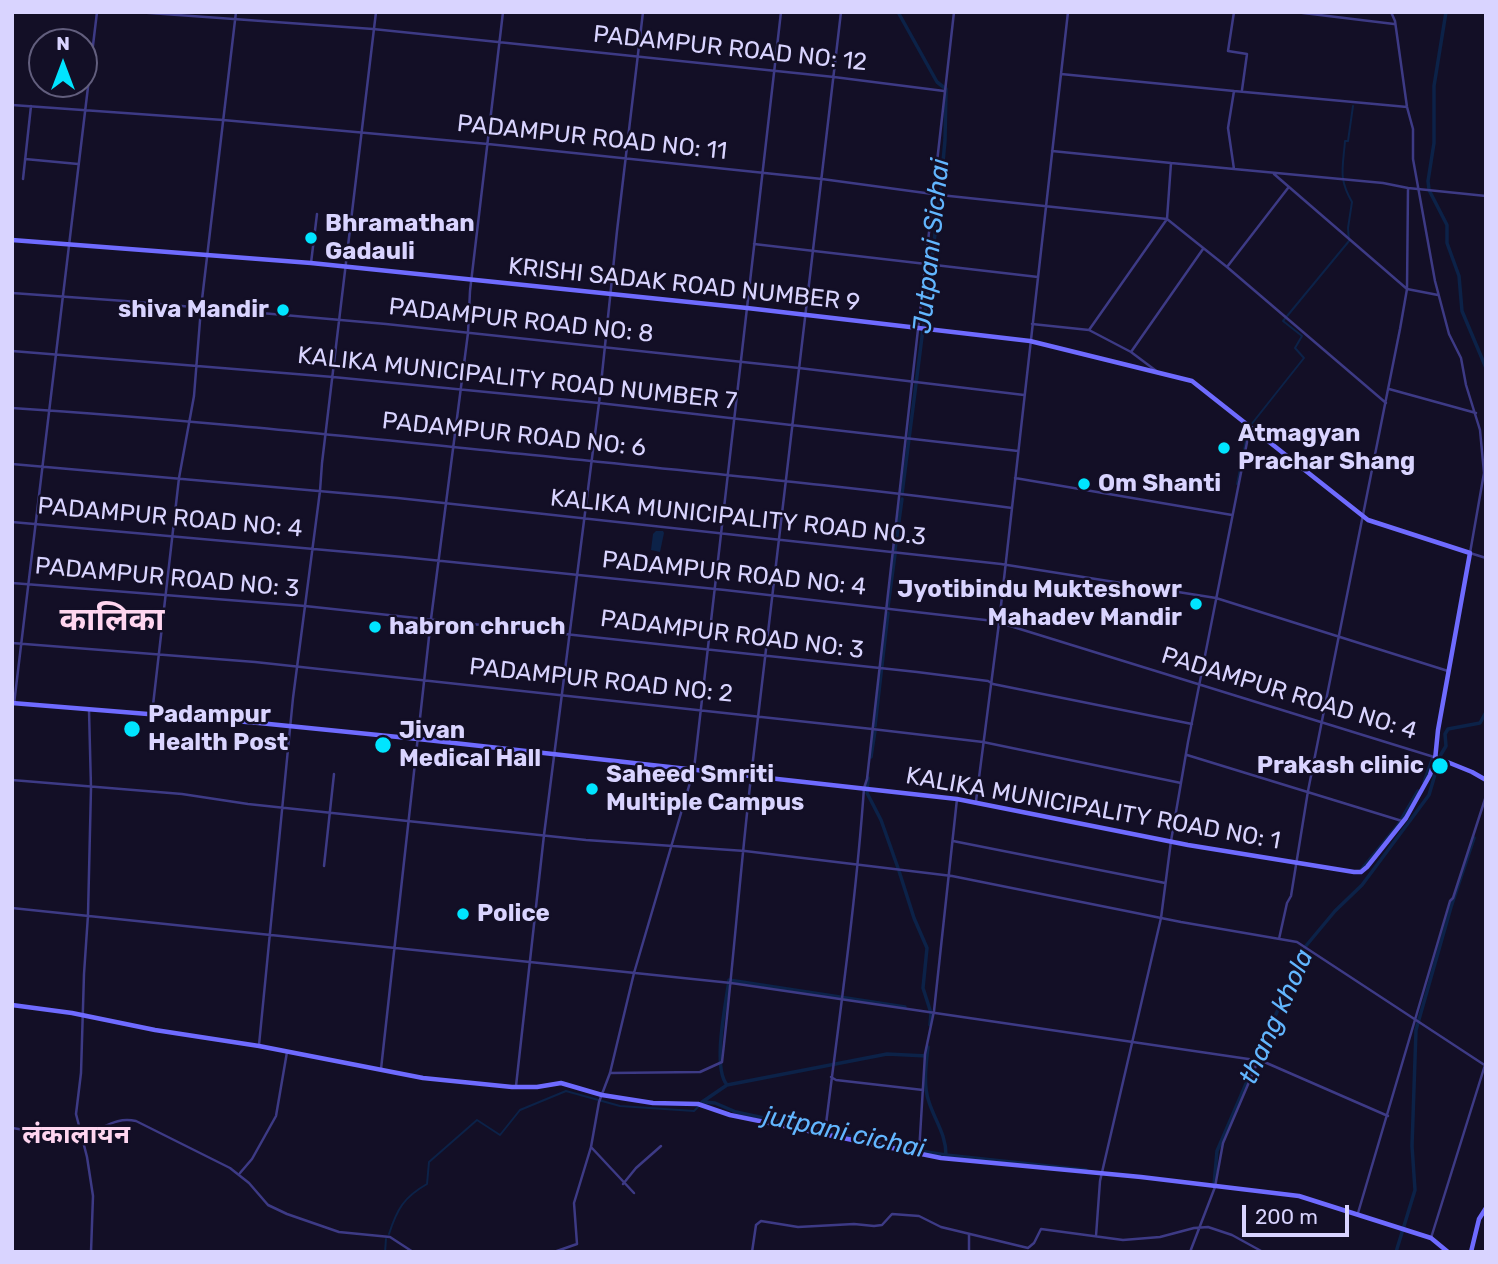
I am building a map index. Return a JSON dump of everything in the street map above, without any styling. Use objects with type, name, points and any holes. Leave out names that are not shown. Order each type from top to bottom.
[{"type":"street","points":[[13,704],[97,12]]},
{"type":"street","name":"PADAMPUR ROAD NO: 12","points":[[136,12],[373,29],[944,91]]},
{"type":"street","points":[[152,715],[236,12]]},
{"type":"street","points":[[259,1046],[290,726],[376,12]]},
{"type":"street","points":[[381,1069],[503,12]]},
{"type":"street","points":[[516,1087],[544,835],[599,404],[643,12]]},
{"type":"street","points":[[580,1252],[574,1203],[591,1147],[634,974],[694,769],[781,12]]},
{"type":"street","points":[[610,1073],[700,1072],[722,1062],[751,776],[761,716],[841,12]]},
{"type":"street","points":[[828,1134],[826,1124],[832,1066],[858,865],[864,788],[954,12]]},
{"type":"street","points":[[976,801],[999,623],[1068,12]]},
{"type":"street","points":[[1234,12],[1228,51],[1247,54],[1244,89],[1241,91]]},
{"type":"street","points":[[1295,12],[1394,24]]},
{"type":"street","points":[[1391,12],[1413,129],[1413,159],[1438,295],[1449,334],[1461,358],[1466,385],[1476,413],[1484,473],[1470,554]]},
{"type":"street","points":[[1061,74],[1407,107]]},
{"type":"street","points":[[1234,92],[1228,128],[1234,169]]},
{"type":"street","name":"PADAMPUR ROAD NO: 11","points":[[12,105],[223,120],[488,144],[1167,219]]},
{"type":"street","points":[[23,179],[31,106]]},
{"type":"street","points":[[1052,151],[1486,196]]},
{"type":"street","points":[[25,159],[79,164]]},
{"type":"street","points":[[1089,330],[1167,219],[1171,163]]},
{"type":"street","points":[[1275,174],[1407,289],[1438,295]]},
{"type":"street","points":[[1227,267],[1288,188]]},
{"type":"street","points":[[1279,939],[1291,896],[1308,792],[1407,289],[1408,188]]},
{"type":"street","points":[[311,263],[317,214]]},
{"type":"street","points":[[1167,219],[1384,402]]},
{"type":"street","name":"KRISHI SADAK ROAD NUMBER 9","points":[[12,240],[311,263],[747,308],[1030,341],[1192,381],[1363,517]]},
{"type":"street","points":[[754,244],[1038,277]]},
{"type":"street","points":[[1131,352],[1203,248]]},
{"type":"street","name":"PADAMPUR ROAD NO: 8","points":[[12,293],[340,320],[799,368],[1024,395]]},
{"type":"street","points":[[1032,324],[1089,330],[1131,352],[1159,373]]},
{"type":"street","name":"KALIKA MUNICIPALITY ROAD NUMBER 7","points":[[12,351],[333,377],[1017,451]]},
{"type":"street","points":[[1388,389],[1476,413]]},
{"type":"street","name":"PADAMPUR ROAD NO: 6","points":[[12,408],[326,434],[1012,508]]},
{"type":"street","points":[[1096,1236],[1098,1194],[1160,918],[1181,783],[1249,426]]},
{"type":"street","name":"KALIKA MUNICIPALITY ROAD NO.3","points":[[12,464],[320,491],[722,532],[1005,565],[1216,598],[1448,671]]},
{"type":"street","points":[[1015,478],[1233,515]]},
{"type":"street","points":[[1363,517],[1486,558]]},
{"type":"street","name":"PADAMPUR ROAD NO: 4","points":[[12,522],[313,548],[715,589],[999,623],[1434,757]]},
{"type":"street","name":"KALIKA MUNICIPALITY ROAD NO: 1","points":[[13,704],[290,726],[976,801],[1171,841],[1361,872],[1401,821],[1430,775],[1470,554]]},
{"type":"street","name":"PADAMPUR ROAD NO: 3","points":[[12,583],[305,606],[879,669],[990,683],[1192,724]]},
{"type":"street","name":"PADAMPUR ROAD NO: 2","points":[[12,643],[425,679],[983,742],[1181,783]]},
{"type":"street","points":[[89,710],[91,788],[88,915],[81,1073],[76,1114],[93,1196],[91,1252]]},
{"type":"street","points":[[1188,755],[1401,821]]},
{"type":"street","points":[[1434,757],[1486,780]]},
{"type":"street","points":[[324,866],[334,774]]},
{"type":"street","points":[[12,780],[146,790],[544,835],[745,851],[949,876],[1297,942],[1485,1066],[1432,1238]]},
{"type":"street","points":[[1358,1213],[1417,1021],[1450,901],[1486,796]]},
{"type":"street","points":[[919,1153],[925,1066],[957,799]]},
{"type":"street","points":[[953,841],[1165,883]]},
{"type":"street","points":[[12,908],[730,982],[1134,1042],[1256,1061],[1388,1116]]},
{"type":"street","points":[[12,1005],[259,1046],[423,1078],[516,1087],[561,1083],[602,1096],[653,1103],[698,1104],[730,1115],[919,1153],[1103,1171],[1299,1196],[1432,1238],[1448,1252]]},
{"type":"street","points":[[239,1174],[252,1159],[276,1116],[286,1052]]},
{"type":"street","points":[[1190,1252],[1215,1187],[1223,1143],[1256,1061]]},
{"type":"street","points":[[831,1077],[836,1080],[923,1090]]},
{"type":"street","points":[[12,1128],[61,1136],[82,1135],[97,1131],[120,1119],[136,1121],[239,1174],[268,1205],[287,1214],[339,1232],[390,1237],[413,1252]]},
{"type":"street","points":[[623,1184],[636,1168],[661,1146]]},
{"type":"street","points":[[591,1147],[634,1193]]},
{"type":"street","points":[[1471,1252],[1479,1219],[1486,1208]]},
{"type":"street","points":[[752,1252],[756,1225],[761,1221],[799,1227],[854,1224],[874,1226],[882,1225],[892,1214],[919,1216],[941,1227],[1028,1248],[1041,1229],[1107,1239],[1140,1240],[1201,1228],[1216,1228],[1263,1252]]},
{"type":"street","points":[[969,1234],[969,1252]]},
{"type":"street","points":[[554,1252],[577,1244]]},
{"type":"water","points":[[656,531],[664,533],[660,552],[651,550],[653,534]]},
{"type":"waterway","name":"Jutpani Sichai","points":[[898,12],[937,82],[946,89],[940,195],[902,494]]},
{"type":"waterway","points":[[1446,12],[1434,86],[1434,143],[1429,190],[1447,225],[1447,243],[1459,276],[1462,311],[1486,368]]},
{"type":"waterway","points":[[1250,426],[1304,358],[1295,348],[1302,336],[1283,321],[1349,241],[1352,202],[1343,179],[1343,166],[1345,141],[1348,141],[1353,106]]},
{"type":"waterway","points":[[1237,484],[1247,435]]},
{"type":"waterway","name":"Jutpani Sichai","points":[[895,550],[902,499]]},
{"type":"waterway","name":"Jutpani Sichai","points":[[888,607],[895,554]]},
{"type":"waterway","name":"Jutpani Sichai","points":[[875,726],[888,613]]},
{"type":"waterway","points":[[1440,756],[1446,746],[1445,734],[1448,729],[1480,723],[1486,712]]},
{"type":"waterway","name":"Jutpani Sichai","points":[[871,757],[875,731]]},
{"type":"waterway","points":[[1424,782],[1433,757]]},
{"type":"waterway","name":"thang khola","points":[[1214,1185],[1217,1151],[1305,947],[1335,911],[1362,885],[1429,795],[1439,761]]},
{"type":"waterway","name":"Jutpani Sichai","points":[[868,778],[867,793],[881,820],[898,868]]},
{"type":"waterway","points":[[1361,870],[1398,825],[1418,791]]},
{"type":"waterway","points":[[1396,1252],[1415,1190],[1412,1146],[1416,1030],[1474,838]]},
{"type":"waterway","name":"jutpani cichai","points":[[899,871],[927,948],[923,988],[931,1013],[930,1025]]},
{"type":"waterway","points":[[702,1102],[727,1085],[723,1076],[720,1050],[729,980],[905,1007]]},
{"type":"waterway","name":"jutpani cichai","points":[[704,1102],[715,1103],[736,1112],[946,1155],[944,1141],[926,1089],[928,1047]]},
{"type":"waterway","points":[[727,1085],[887,1054],[927,1056]]},
{"type":"waterway","points":[[389,1234],[402,1204],[427,1184],[429,1162],[477,1120],[500,1135],[520,1110],[566,1091],[620,1106],[694,1111],[698,1107]]},
{"type":"waterway","points":[[946,1155],[1086,1170]]},
{"type":"waterway","points":[[385,1252],[386,1239]]},
{"type":"place","name":"Bhramathan Gadauli","points":[[311,238]]},
{"type":"place","name":"shiva Mandir","points":[[283,310]]},
{"type":"place","name":"Atmagyan Prachar Shang","points":[[1224,448]]},
{"type":"place","name":"Om Shanti","points":[[1084,484]]},
{"type":"place","name":"Jyotibindu Mukteshowr Mahadev Mandir","points":[[1196,604]]},
{"type":"place","name":"habron chruch","points":[[375,627]]},
{"type":"place","name":"Padampur Health Post","points":[[132,729]]},
{"type":"place","name":"Jivan Medical Hall","points":[[383,745]]},
{"type":"place","name":"Prakash clinic","points":[[1440,766]]},
{"type":"place","name":"Saheed Smriti Multiple Campus","points":[[592,789]]},
{"type":"place","name":"Police","points":[[463,914]]},
{"type":"district","name":"कालिका","points":[[112,621]]},
{"type":"district","name":"लंकालायन","points":[[76,1135]]}]
